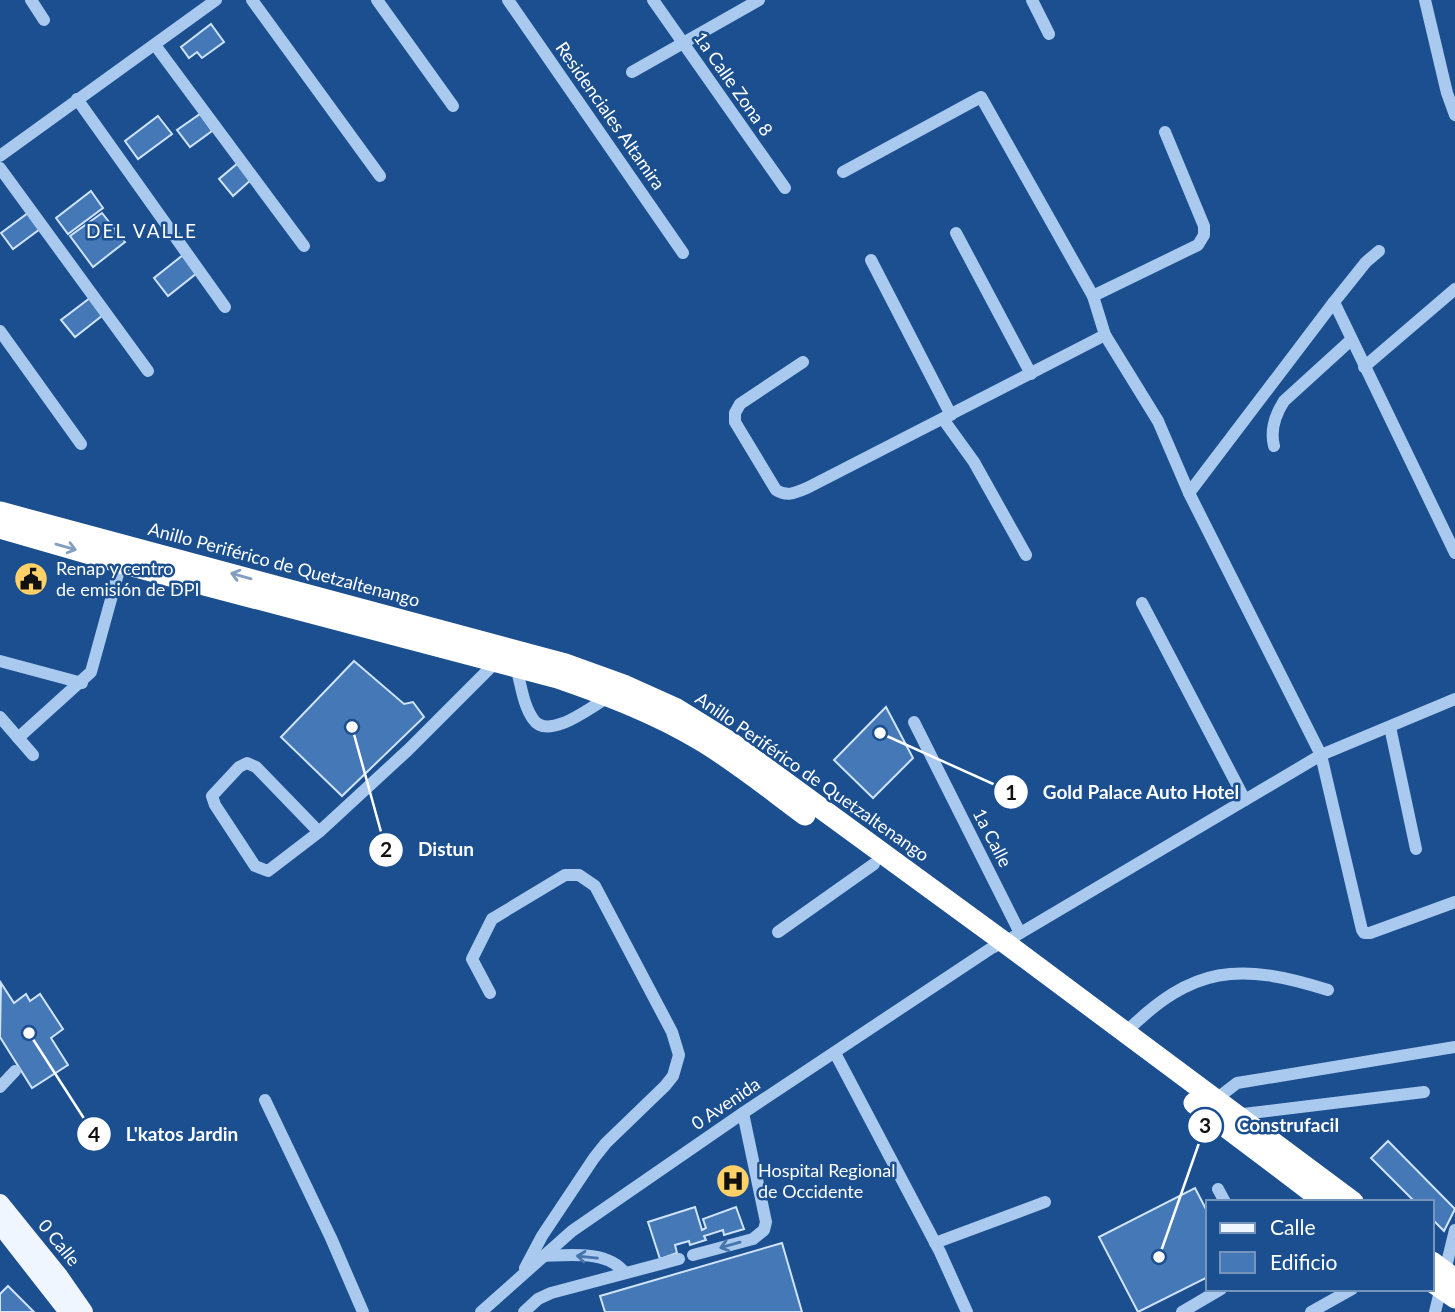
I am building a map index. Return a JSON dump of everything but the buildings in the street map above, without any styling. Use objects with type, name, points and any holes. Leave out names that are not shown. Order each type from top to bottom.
[{"type":"highway","name":"Anillo Periférico de Quetzaltenango","points":[[0,512],[565,664],[626,685],[675,708],[733,744],[1005,941],[1350,1200]]},
{"type":"highway","name":"Anillo Periférico de Quetzaltenango","points":[[0,528],[121,563],[558,678],[656,716],[701,741],[873,864],[1005,941],[1323,1200]]},
{"type":"main road","name":"0 Calle","points":[[0,1203],[59,1276],[84,1312]]},
{"type":"main road","name":"0 Calle","points":[[0,1226],[64,1311]]},
{"type":"street","points":[[31,0],[44,20]]},
{"type":"street","points":[[0,156],[216,0]]},
{"type":"street","points":[[251,0],[380,176]]},
{"type":"street","points":[[377,0],[453,106]]},
{"type":"street","name":"Residenciales Altamira","points":[[508,0],[682,253]]},
{"type":"street","name":"1a Calle Zona 8","points":[[653,0],[785,188]]},
{"type":"street","points":[[632,72],[684,45],[759,0]]},
{"type":"street","points":[[1032,0],[1049,34]]},
{"type":"street","points":[[1425,0],[1447,93],[1455,115]]},
{"type":"street","points":[[155,45],[304,246]]},
{"type":"street","points":[[843,172],[981,97],[1093,296],[1105,335],[1158,421],[1189,493],[1321,755],[1364,933],[1455,902]]},
{"type":"street","points":[[77,99],[225,307]]},
{"type":"street","points":[[1093,296],[1198,245],[1204,234],[1204,226],[1164,132]]},
{"type":"street","points":[[0,168],[148,371]]},
{"type":"street","points":[[956,233],[1031,374]]},
{"type":"street","points":[[1189,493],[1334,302],[1366,262],[1379,251]]},
{"type":"street","points":[[871,260],[947,417],[1027,555]]},
{"type":"street","points":[[1364,367],[1455,289]]},
{"type":"street","points":[[1334,302],[1455,553]]},
{"type":"street","points":[[0,331],[81,444]]},
{"type":"street","points":[[803,362],[740,404],[735,413],[735,422],[776,489],[782,494],[799,491],[1105,335]]},
{"type":"street","points":[[1274,446],[1273,429],[1277,413],[1284,401],[1351,340]]},
{"type":"street","points":[[18,738],[92,672],[121,563]]},
{"type":"street","points":[[1142,603],[1245,800]]},
{"type":"street","points":[[0,661],[82,683]]},
{"type":"street","points":[[319,832],[256,767],[247,763],[239,767],[212,796],[255,866],[268,871],[319,832],[507,664],[534,722],[543,728],[555,728],[610,696]]},
{"type":"street","name":"0 Avenida","points":[[481,1312],[572,1231],[743,1113],[1005,941],[1321,755],[1455,699]]},
{"type":"street","points":[[0,717],[33,755]]},
{"type":"street","name":"1a Calle","points":[[914,722],[1005,941]]},
{"type":"street","points":[[1391,727],[1416,849]]},
{"type":"street","points":[[778,932],[873,864]]},
{"type":"street","points":[[490,993],[472,959],[492,919],[565,875],[579,875],[595,886],[672,1032],[679,1055],[673,1076],[666,1086],[594,1157],[520,1276]]},
{"type":"street","points":[[1125,1033],[1172,992],[1220,974],[1259,973],[1294,979],[1328,990]]},
{"type":"street","points":[[1215,1100],[1237,1083],[1455,1046]]},
{"type":"street","points":[[835,1053],[935,1243],[968,1312]]},
{"type":"street","points":[[0,1087],[15,1071]]},
{"type":"street","points":[[1234,1115],[1424,1092]]},
{"type":"street","points":[[265,1100],[363,1312]]},
{"type":"street","points":[[693,1255],[753,1238],[764,1230],[766,1222],[743,1113]]},
{"type":"street","points":[[1218,1189],[1224,1200]]},
{"type":"street","points":[[935,1243],[1045,1202]]},
{"type":"street","points":[[1435,1312],[1455,1230]]},
{"type":"street","points":[[543,1256],[602,1258],[618,1265],[625,1273]]},
{"type":"street","points":[[524,1312],[538,1299],[551,1293],[679,1259]]},
{"type":"street","points":[[1182,1312],[1218,1291]]},
{"type":"street","points":[[1311,1312],[1348,1291]]},
{"type":"place","name":"Renap y centro de emisión de DPI","points":[[31,579]]},
{"type":"place","name":"Distun","points":[[352,727]]},
{"type":"place","name":"Gold Palace Auto Hotel","points":[[880,733]]},
{"type":"place","name":"L'katos Jardin","points":[[29,1033]]},
{"type":"place","name":"Hospital Regional de Occidente","points":[[733,1181]]},
{"type":"place","name":"Construfacil","points":[[1159,1257]]},
{"type":"district","name":"DEL VALLE","points":[[142,231]]}]
